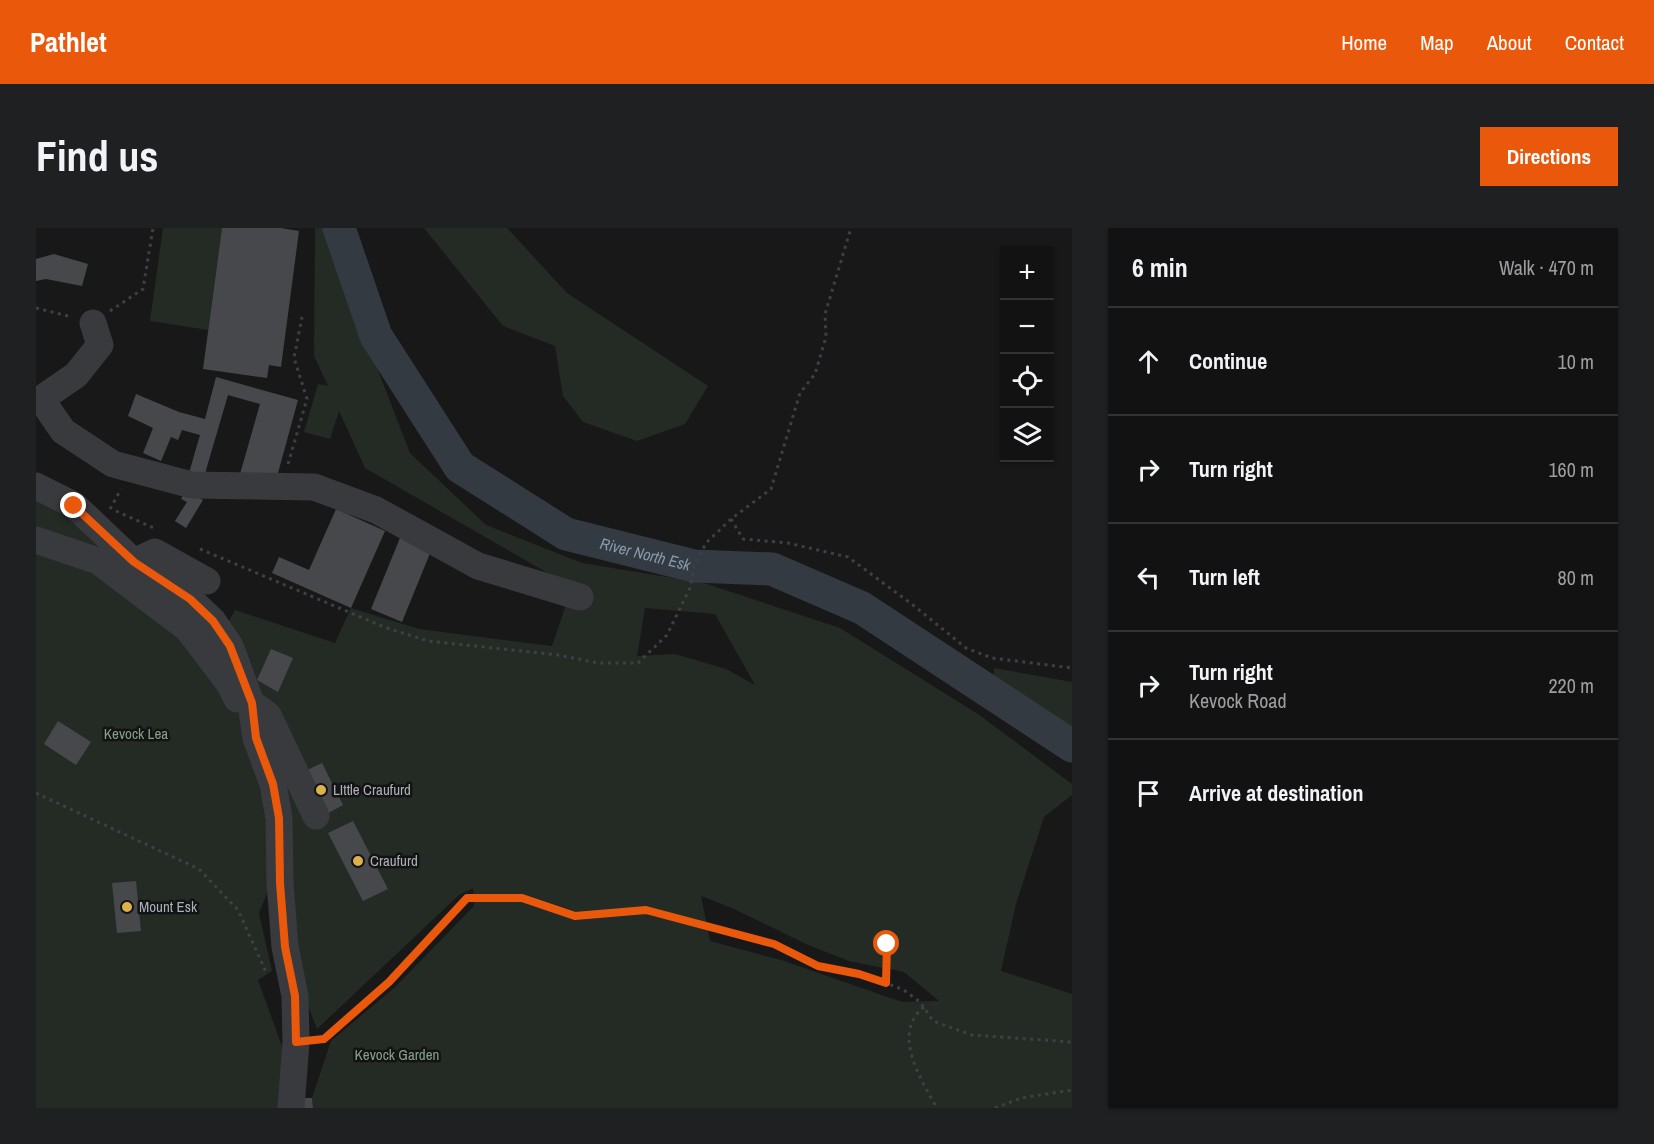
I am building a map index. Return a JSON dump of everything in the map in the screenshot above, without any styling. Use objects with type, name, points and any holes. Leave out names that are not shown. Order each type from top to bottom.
[{"type":"street","points":[[93,323],[100,345],[76,375],[38,400],[63,430],[113,464],[192,485],[314,487],[376,510],[478,566],[580,597]]},
{"type":"street","points":[[36,486],[74,506],[134,562],[190,599],[213,621],[230,646],[252,703],[256,738]]},
{"type":"street","points":[[36,540],[98,561],[188,629],[229,683],[256,738],[273,784],[279,818],[280,883],[285,947],[295,996],[296,1042],[291,1108]]},
{"type":"street","points":[[134,562],[155,552],[207,581]]},
{"type":"street","points":[[252,703],[268,715],[316,816]]},
{"type":"path","points":[[36,308],[93,323],[143,289],[153,228]]},
{"type":"path","points":[[195,547],[384,627],[428,641],[558,655],[598,663],[638,663],[667,635],[690,588],[694,567],[706,543],[731,519],[771,489],[800,393],[815,374],[826,337],[825,314],[851,228]]},
{"type":"path","points":[[282,486],[307,399],[294,358],[302,317]]},
{"type":"path","points":[[111,509],[163,533]]},
{"type":"path","points":[[731,519],[743,539],[788,543],[848,557],[966,648],[992,658],[1072,668]]},
{"type":"path","points":[[36,793],[199,869],[238,910],[269,981]]},
{"type":"path","points":[[296,1042],[324,1039],[389,982],[467,898],[522,898],[575,916],[646,910],[774,944],[818,966],[859,974],[886,983],[904,990],[920,1002],[933,1021],[972,1035],[1072,1042]]},
{"type":"path","points":[[886,983],[887,944]]},
{"type":"path","points":[[924,1007],[915,1015],[908,1034],[917,1074],[937,1108]]},
{"type":"path","points":[[995,1108],[1021,1098],[1072,1090]]},
{"type":"green space","points":[[163,228],[222,228],[208,330],[150,321]]},
{"type":"green space","name":"Kevock Garden","points":[[315,228],[323,228],[410,453],[486,525],[582,563],[704,583],[840,628],[978,714],[1072,784],[1072,795],[1044,817],[1016,904],[1001,971],[1072,994],[1072,1108],[313,1108],[312,1098],[331,1041],[395,987],[474,906],[473,888],[459,895],[317,1029],[302,990],[228,623],[235,610],[335,643],[351,608],[419,629],[552,646],[572,587],[365,468],[339,411],[330,439],[304,432],[318,384],[328,386],[314,356]],"holes":[[[645,608],[715,614],[755,685],[726,669],[675,654],[637,656]],[[701,896],[734,909],[808,945],[849,961],[904,972],[939,1001],[902,1002],[781,960],[710,941]]]},
{"type":"green space","points":[[424,228],[507,228],[567,293],[708,386],[685,424],[637,441],[583,422],[563,396],[555,346],[503,326]]},
{"type":"green space","name":"Kevock Lea","points":[[36,497],[68,514],[246,702],[242,738],[266,784],[271,884],[259,913],[272,971],[258,980],[286,1057],[282,1108],[36,1108]]},
{"type":"green space","points":[[994,668],[1072,682],[1072,729],[993,680]]},
{"type":"building","points":[[222,228],[281,228],[299,231],[281,367],[269,365],[267,378],[203,369]]},
{"type":"building","points":[[54,254],[88,264],[82,286],[46,279],[36,281],[36,259]]},
{"type":"building","points":[[216,377],[298,400],[275,484],[240,474],[260,404],[228,395],[204,477],[189,473],[200,435],[182,430],[178,440],[171,437],[161,461],[143,453],[153,428],[128,416],[136,394],[179,412],[205,419]]},
{"type":"building","points":[[186,491],[203,500],[186,528],[175,521],[187,502],[181,499]]},
{"type":"building","points":[[336,509],[385,531],[351,608],[272,573],[279,557],[309,570]]},
{"type":"building","points":[[402,533],[433,546],[402,622],[371,609]]},
{"type":"building","points":[[271,649],[293,658],[278,692],[257,680]]},
{"type":"building","points":[[58,721],[91,742],[76,765],[44,744]]},
{"type":"building","name":"LIttle Craufurd","points":[[322,763],[343,805],[321,817],[299,774]]},
{"type":"building","name":"Craufurd","points":[[353,821],[388,889],[363,901],[328,833]]},
{"type":"building","name":"Mount Esk","points":[[136,881],[141,931],[117,933],[112,883]]},
{"type":"building","points":[[297,1098],[312,1098],[313,1108],[298,1108]]},
{"type":"waterway","name":"River North Esk","points":[[339,228],[376,336],[460,467],[566,534],[694,566],[772,569],[862,608],[1072,746]]},
{"type":"place","name":"LIttle Craufurd","points":[[321,790]]},
{"type":"place","name":"Craufurd","points":[[358,861]]},
{"type":"place","name":"Mount Esk","points":[[127,907]]},
{"type":"route","points":[[74,506],[134,562],[190,599],[213,621],[230,646],[252,703],[256,738],[273,784],[279,818],[280,883],[285,947],[295,996],[296,1042],[324,1039],[389,982],[467,898],[522,898],[575,916],[646,910],[774,944],[818,966],[859,974],[886,983],[887,944]]}]
